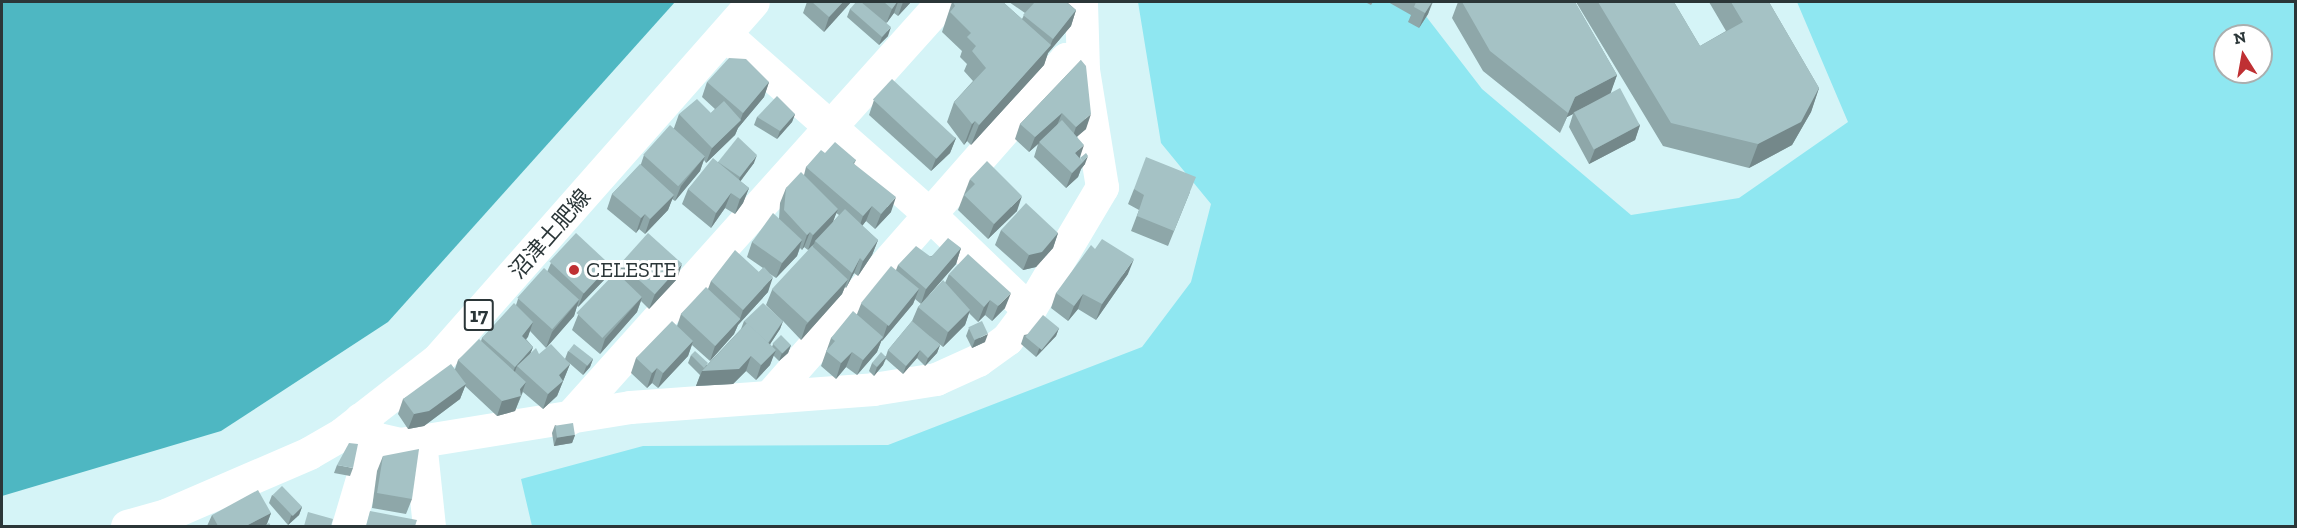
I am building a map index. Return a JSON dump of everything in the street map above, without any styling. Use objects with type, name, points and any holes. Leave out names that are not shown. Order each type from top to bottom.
[{"type":"street","name":"沼津土肥線","points":[[127,526],[170,521],[309,453],[367,429],[456,341],[753,2]]},
{"type":"street","points":[[568,420],[942,2]]},
{"type":"street","points":[[348,526],[367,429],[400,444],[568,420],[630,407],[769,397],[936,379],[978,360],[1007,339],[1029,310],[1102,187],[1083,70],[1081,2]]},
{"type":"street","points":[[725,34],[928,213],[1029,310]]},
{"type":"street","points":[[769,397],[928,213],[1066,59],[1083,70]]},
{"type":"street","points":[[420,441],[429,526]]},
{"type":"shaded area","points":[[2,2],[675,2],[388,322],[221,431],[2,496]]},
{"type":"shaded area","points":[[1138,2],[1415,2],[1482,89],[1631,215],[1739,198],[1848,122],[1797,2],[2295,2],[2295,526],[532,526],[521,479],[643,446],[888,445],[1142,347],[1191,282],[1211,204],[1161,143]]},
{"type":"building","points":[[812,2],[843,2],[829,17]]},
{"type":"building","points":[[856,2],[861,2],[891,27],[882,37],[850,9]]},
{"type":"building","points":[[884,2],[897,2],[892,9]]},
{"type":"building","points":[[953,2],[1003,2],[1051,45],[979,125],[975,121],[972,124],[954,102],[986,68],[972,51],[976,46],[967,37],[971,33],[950,12],[955,6]]},
{"type":"building","points":[[1035,2],[1066,2],[1076,10],[1053,39],[1023,15]]},
{"type":"building","points":[[1416,2],[1432,2],[1425,13],[1414,7]]},
{"type":"building","points":[[1462,2],[1575,2],[1617,75],[1575,97],[1568,113],[1490,51]]},
{"type":"building","points":[[1598,2],[1674,2],[1700,46],[1743,22],[1731,2],[1769,2],[1819,88],[1801,122],[1758,144],[1671,123]]},
{"type":"building","points":[[729,58],[746,59],[769,82],[743,113],[707,82]]},
{"type":"building","points":[[1081,60],[1086,66],[1091,114],[1076,127],[1062,113],[1035,137],[1020,124]]},
{"type":"building","points":[[892,79],[956,138],[937,159],[873,99]]},
{"type":"building","points":[[1620,88],[1640,125],[1594,149],[1574,112]]},
{"type":"building","points":[[777,96],[795,114],[780,131],[757,117]]},
{"type":"building","points":[[697,99],[711,113],[724,101],[741,120],[712,148],[679,114]]},
{"type":"building","points":[[1062,120],[1084,145],[1075,153],[1083,162],[1072,173],[1039,142]]},
{"type":"building","points":[[670,125],[705,156],[678,186],[643,155]]},
{"type":"building","points":[[738,137],[757,155],[740,177],[718,162]]},
{"type":"building","points":[[835,142],[856,160],[853,163],[896,197],[881,214],[872,206],[863,216],[806,167],[821,150],[825,153]]},
{"type":"building","points":[[1086,153],[1088,156],[1083,162],[1080,158]]},
{"type":"building","points":[[1146,157],[1196,177],[1174,231],[1137,216],[1144,195],[1134,189]]},
{"type":"building","points":[[713,158],[749,188],[740,199],[731,193],[716,213],[688,189]]},
{"type":"building","points":[[987,161],[1022,196],[994,224],[964,195],[975,184],[970,179]]},
{"type":"building","points":[[640,164],[674,195],[650,219],[645,214],[641,218],[612,194]]},
{"type":"building","points":[[801,172],[838,209],[813,235],[810,232],[807,235],[784,210],[786,188]]},
{"type":"building","points":[[1026,203],[1058,233],[1042,252],[1029,255],[1001,230]]},
{"type":"building","points":[[845,209],[878,240],[863,261],[860,258],[852,273],[815,241]]},
{"type":"building","points":[[773,213],[802,240],[782,263],[752,242]]},
{"type":"building","points":[[576,233],[610,265],[584,294],[549,262]]},
{"type":"building","points":[[648,233],[682,264],[655,294],[621,263]]},
{"type":"building","points":[[948,238],[961,248],[926,289],[898,265],[916,246],[931,257]]},
{"type":"building","points":[[1102,239],[1134,259],[1102,304],[1083,294],[1074,306],[1056,293],[1091,245],[1095,249]]},
{"type":"building","points":[[812,246],[848,279],[808,323],[772,289]]},
{"type":"building","points":[[735,250],[759,272],[764,267],[773,277],[743,310],[711,281]]},
{"type":"building","points":[[968,254],[1011,293],[998,306],[990,300],[984,307],[949,274]]},
{"type":"building","points":[[891,266],[919,289],[889,326],[861,303]]},
{"type":"building","points":[[544,268],[579,299],[552,329],[517,298]]},
{"type":"building","points":[[616,272],[642,297],[602,338],[576,313]]},
{"type":"building","points":[[943,280],[970,310],[948,332],[918,307]]},
{"type":"building","points":[[706,287],[740,319],[715,346],[681,314]]},
{"type":"building","points":[[514,303],[533,322],[522,336],[533,347],[515,367],[482,338]]},
{"type":"building","points":[[763,303],[783,321],[768,343],[744,321]]},
{"type":"building","points":[[853,311],[883,337],[863,360],[852,352],[841,363],[826,351],[835,341],[831,338]]},
{"type":"building","points":[[1043,315],[1059,328],[1042,350],[1025,337]]},
{"type":"building","points":[[672,321],[693,341],[663,373],[657,368],[652,373],[636,358]]},
{"type":"building","points":[[912,321],[940,345],[928,358],[920,350],[906,366],[888,350]]},
{"type":"building","points":[[982,321],[988,334],[974,340],[968,327]]},
{"type":"building","points":[[747,323],[776,350],[761,365],[751,356],[739,369],[702,371]]},
{"type":"building","points":[[781,335],[791,345],[782,353],[773,343]]},
{"type":"building","points":[[479,339],[526,382],[520,389],[521,396],[502,401],[458,360]]},
{"type":"building","points":[[551,344],[570,364],[559,375],[563,381],[548,394],[517,366],[536,348],[539,354]]},
{"type":"building","points":[[574,344],[593,359],[587,366],[568,351]]},
{"type":"building","points":[[695,351],[708,363],[704,368],[691,355]]},
{"type":"building","points":[[881,352],[886,357],[877,367],[872,363]]},
{"type":"building","points":[[451,364],[466,384],[429,411],[414,414],[403,399]]},
{"type":"building","points":[[573,423],[575,435],[557,438],[555,426]]},
{"type":"building","points":[[349,443],[358,444],[353,468],[337,465]]},
{"type":"building","points":[[419,449],[412,499],[377,493],[383,456]]},
{"type":"building","points":[[282,486],[302,507],[293,516],[273,495]]},
{"type":"building","points":[[258,490],[271,513],[246,526],[218,526],[212,515]]},
{"type":"building","points":[[370,511],[417,520],[415,526],[366,526]]},
{"type":"building","points":[[308,512],[333,519],[331,526],[304,526]]},
{"type":"place","name":"CELESTE","points":[[574,270]]}]
